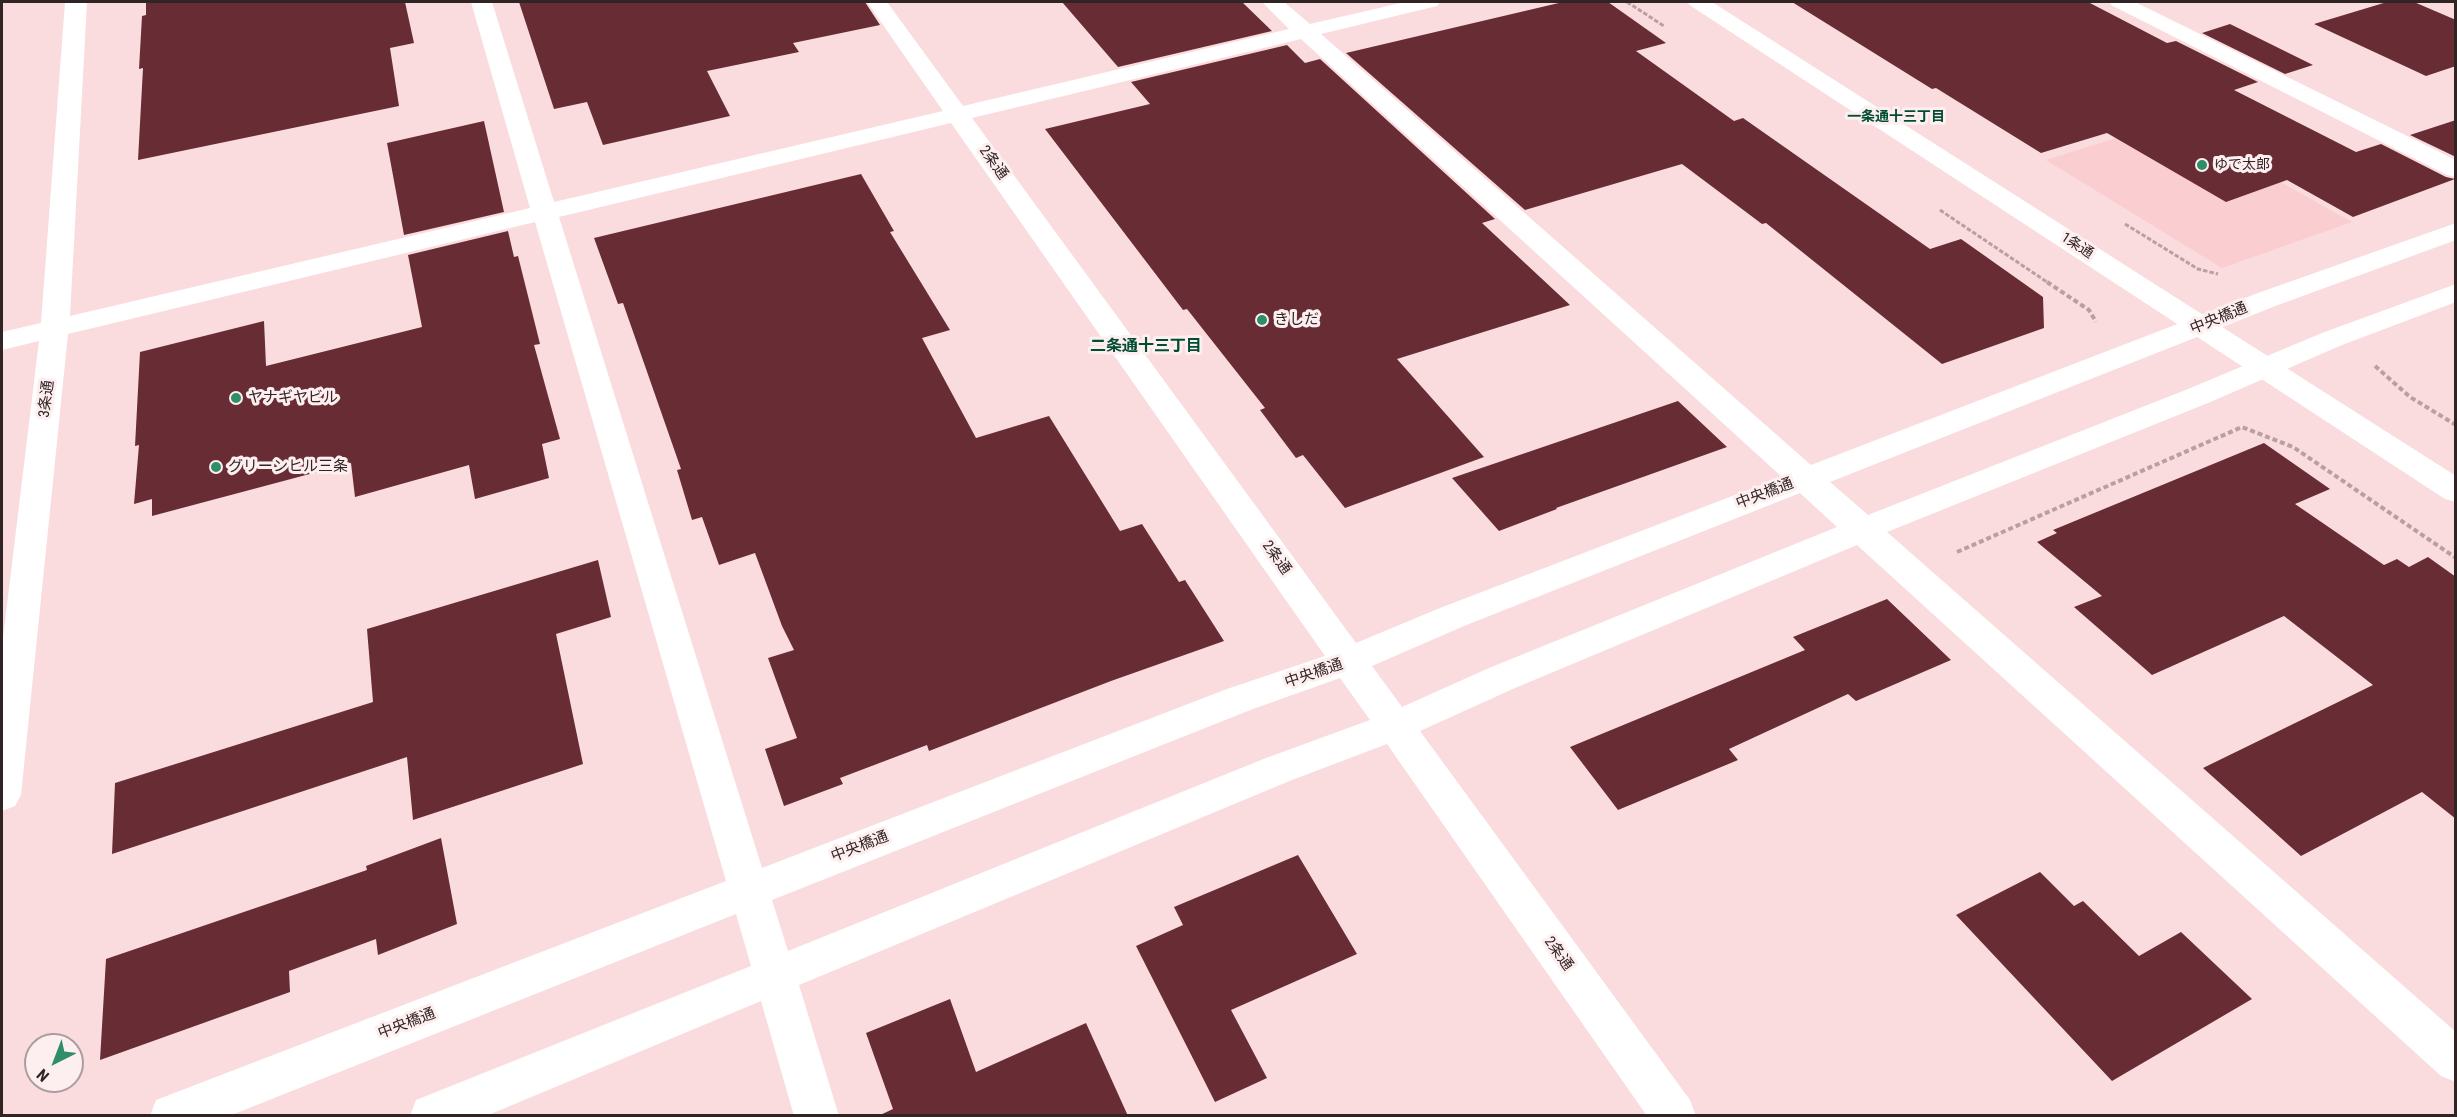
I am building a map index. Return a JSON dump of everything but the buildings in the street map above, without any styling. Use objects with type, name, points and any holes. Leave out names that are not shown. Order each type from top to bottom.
[{"type":"street","name":"3条通","points":[[2,795],[55,328],[76,2]]},
{"type":"street","points":[[481,2],[817,1116]]},
{"type":"street","name":"2条通","points":[[878,2],[1674,1116]]},
{"type":"street","points":[[1272,2],[2456,1061]]},
{"type":"street","points":[[2,341],[1430,2]]},
{"type":"street","name":"1条通","points":[[1698,2],[2456,491]]},
{"type":"street","points":[[2120,2],[2456,171]]},
{"type":"street","name":"中央橋通","points":[[172,1116],[1240,699],[1349,661],[1452,617],[1805,479],[2200,326],[2456,231]]},
{"type":"street","points":[[432,1116],[1279,769],[1395,726],[1503,678],[1862,530],[2456,292]]},
{"type":"path","points":[[2117,219],[2198,269],[2225,275]]},
{"type":"path","points":[[2383,360],[2373,364],[2410,397],[2456,425]]},
{"type":"path","points":[[1910,573],[2242,427],[2293,447],[2456,558]]},
{"type":"shaded area","points":[[2171,121],[2352,222],[2222,268],[2046,160]]},
{"type":"place","name":"ゆで太郎","points":[[2202,165]]},
{"type":"place","name":"きしだ","points":[[1262,320]]},
{"type":"place","name":"ヤナギヤビル","points":[[236,398]]},
{"type":"place","name":"グリーンヒル三条","points":[[216,467]]},
{"type":"district","name":"一条通十三丁目","points":[[1896,117]]},
{"type":"district","name":"二条通十三丁目","points":[[1146,347]]}]
